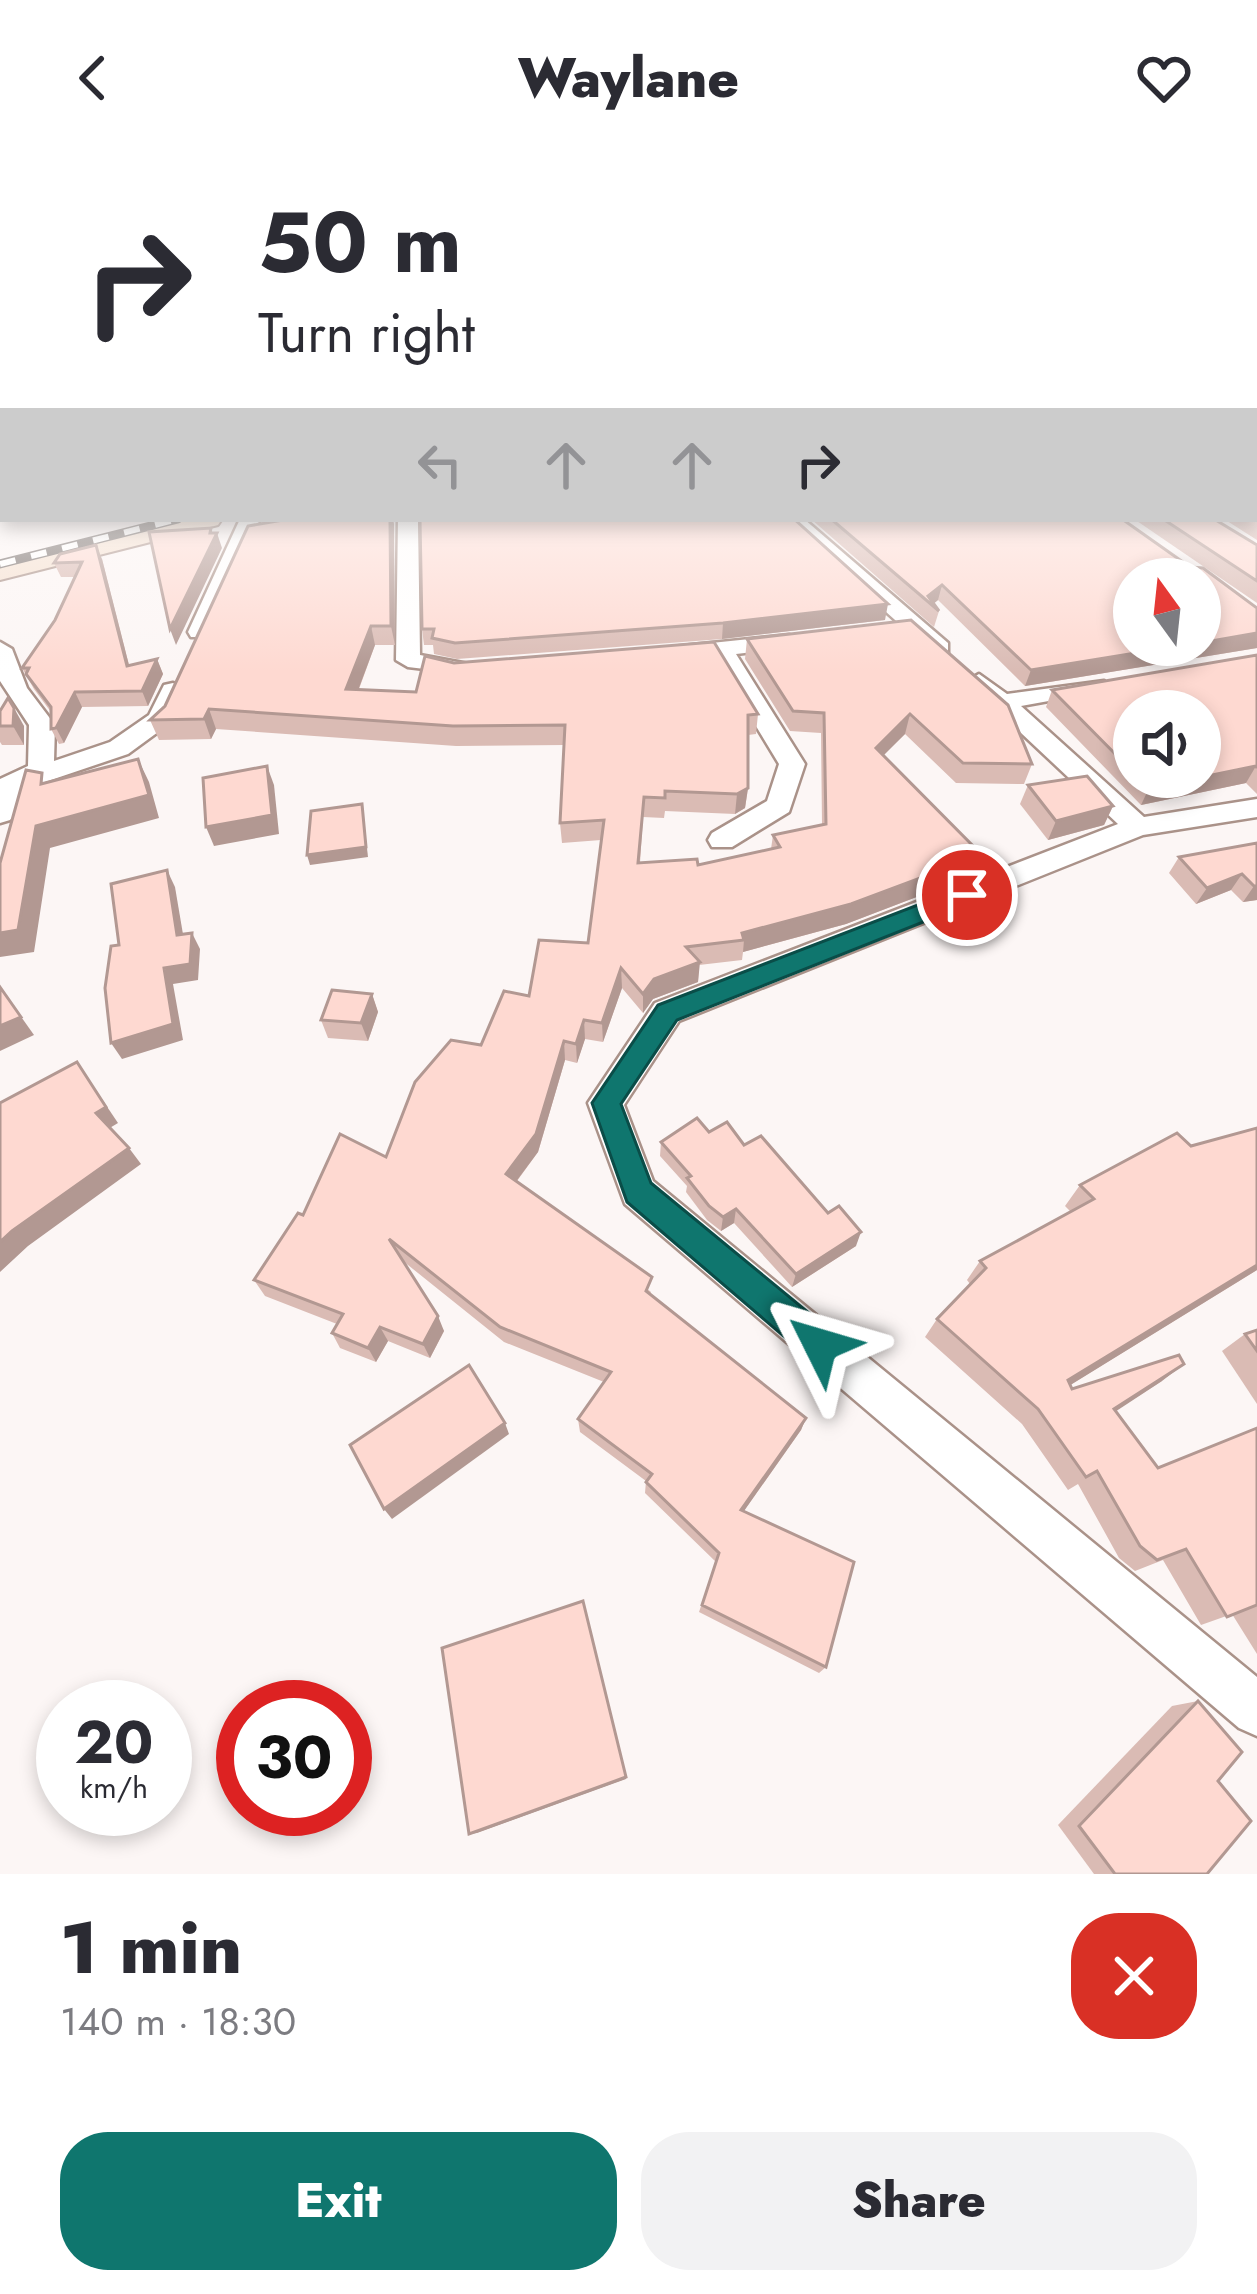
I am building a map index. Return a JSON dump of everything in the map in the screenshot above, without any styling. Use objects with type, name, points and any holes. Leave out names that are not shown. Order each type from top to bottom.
[{"type":"main road","points":[[0,571],[196,522]]},
{"type":"street","points":[[0,788],[119,748],[160,718],[249,522]]},
{"type":"street","points":[[408,522],[408,661],[457,671],[501,668]]},
{"type":"street","points":[[795,522],[1138,827]]},
{"type":"street","points":[[873,632],[916,627]]},
{"type":"street","points":[[656,655],[808,640]]},
{"type":"street","points":[[0,649],[15,689],[42,725],[41,768],[0,814]]},
{"type":"street","points":[[722,650],[792,764],[779,806],[722,840]]},
{"type":"street","points":[[1003,702],[1119,682]]},
{"type":"street","points":[[1257,808],[1138,827],[667,1012],[606,1103],[638,1192],[1257,1710]]},
{"type":"building","points":[[390,522],[391,626],[371,626],[346,689],[416,692],[425,656],[454,663],[714,642],[758,714],[748,715],[748,788],[737,794],[665,791],[665,798],[644,797],[638,863],[697,859],[698,865],[780,847],[773,835],[826,824],[824,713],[793,711],[747,639],[911,620],[1008,705],[1032,764],[963,763],[910,714],[876,748],[982,855],[851,904],[742,933],[744,940],[686,947],[700,962],[654,979],[643,994],[621,968],[602,1023],[584,1020],[576,1044],[564,1041],[536,1134],[506,1174],[652,1277],[646,1291],[806,1418],[741,1510],[854,1562],[826,1667],[702,1605],[719,1553],[646,1482],[652,1474],[578,1419],[611,1372],[500,1327],[389,1239],[438,1316],[423,1344],[380,1327],[368,1348],[332,1333],[343,1314],[254,1280],[298,1213],[303,1215],[340,1134],[386,1157],[415,1082],[451,1040],[481,1045],[504,991],[529,996],[539,940],[588,943],[604,820],[560,823],[565,725],[453,726],[209,709],[204,719],[150,720],[165,706],[248,526]]},
{"type":"building","points":[[420,522],[797,522],[888,604],[723,623],[455,643],[432,638],[434,629],[422,629]]},
{"type":"building","points":[[835,522],[1126,522],[1177,558],[1113,558],[1113,657],[1031,670],[942,585],[928,596],[939,611]]},
{"type":"building","points":[[1168,522],[1219,522],[1257,545],[1257,581]]},
{"type":"building","points":[[211,528],[210,533],[217,533],[170,629],[149,532]]},
{"type":"building","points":[[96,545],[127,666],[157,659],[142,691],[75,692],[56,728],[51,729],[51,707],[26,674],[29,668],[22,668],[55,620],[82,562],[54,563],[60,554]]},
{"type":"building","points":[[1221,581],[1257,608],[1257,633],[1221,639]]},
{"type":"building","points":[[1257,655],[1257,768],[1221,773],[1221,690],[1113,690],[1113,752],[1052,690],[1193,666],[1221,666],[1221,661]]},
{"type":"building","points":[[8,698],[14,708],[13,726],[0,726],[0,711]]},
{"type":"building","points":[[138,759],[149,795],[36,826],[18,930],[0,933],[0,863],[26,770],[42,773],[41,784]]},
{"type":"building","points":[[267,766],[272,815],[206,827],[203,778]]},
{"type":"building","points":[[1087,776],[1113,806],[1056,821],[1028,785]]},
{"type":"building","points":[[362,804],[366,847],[307,855],[311,811]]},
{"type":"building","points":[[1257,843],[1257,886],[1242,874],[1207,888],[1179,857]]},
{"type":"building","points":[[167,870],[177,935],[192,933],[190,964],[164,968],[173,1024],[111,1043],[105,988],[111,946],[119,945],[111,884]]},
{"type":"building","points":[[0,987],[21,1017],[0,1026]]},
{"type":"building","points":[[332,990],[372,994],[361,1023],[321,1020]]},
{"type":"building","points":[[77,1062],[106,1107],[96,1113],[129,1148],[0,1242],[0,1103]]},
{"type":"building","points":[[697,1118],[709,1132],[727,1122],[744,1145],[761,1136],[828,1213],[839,1206],[861,1232],[796,1274],[736,1209],[723,1217],[709,1206],[661,1142]]},
{"type":"building","points":[[1257,1128],[1257,1265],[1068,1380],[1072,1389],[1179,1355],[1184,1364],[1114,1409],[1158,1468],[1257,1428],[1257,1605],[1227,1617],[1186,1549],[1157,1560],[1140,1546],[1097,1471],[1086,1477],[1038,1409],[937,1319],[986,1268],[980,1261],[1094,1199],[1080,1185],[1177,1133],[1191,1146]]},
{"type":"building","points":[[1257,1330],[1257,1351],[1245,1334]]},
{"type":"building","points":[[469,1365],[505,1423],[384,1509],[350,1445]]},
{"type":"building","points":[[583,1601],[626,1777],[469,1834],[442,1648]]},
{"type":"building","points":[[1198,1701],[1242,1752],[1218,1781],[1251,1821],[1207,1874],[1115,1874],[1079,1826]]},
{"type":"railway","points":[[0,564],[166,522]]},
{"type":"route","points":[[820,1345],[638,1192],[606,1103],[667,1012],[967,895]]}]
